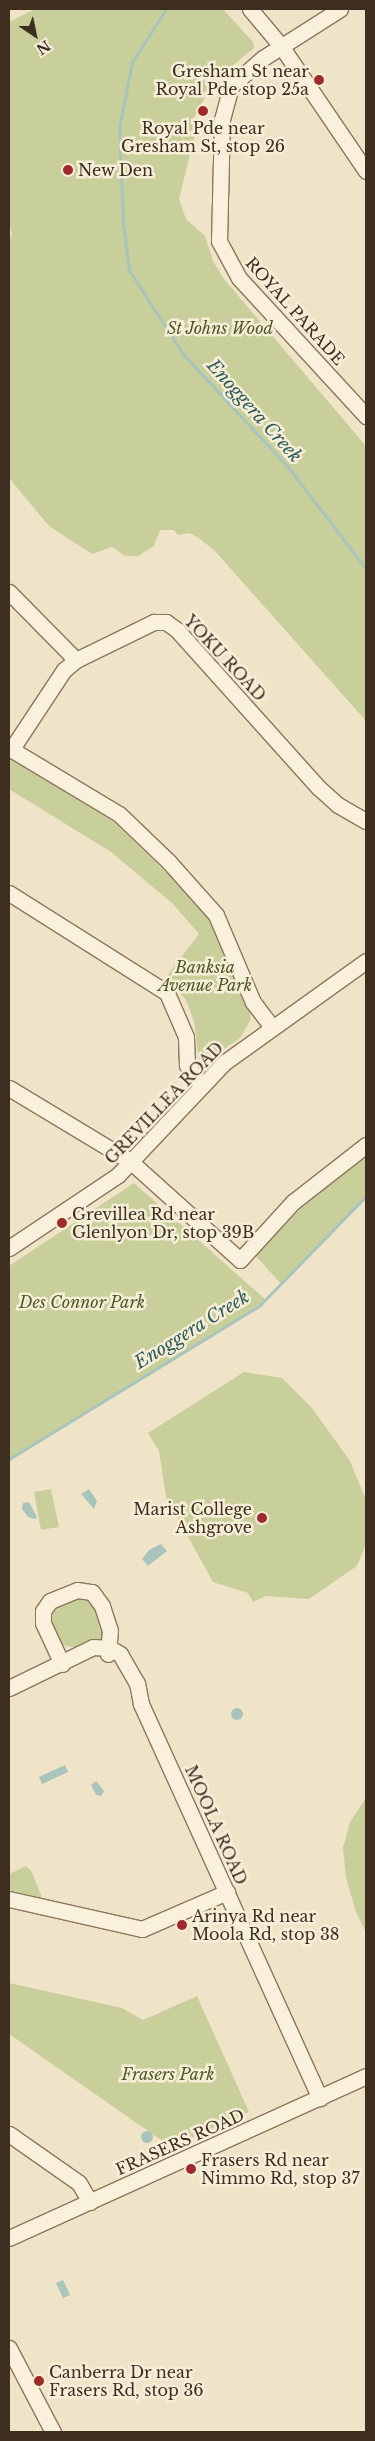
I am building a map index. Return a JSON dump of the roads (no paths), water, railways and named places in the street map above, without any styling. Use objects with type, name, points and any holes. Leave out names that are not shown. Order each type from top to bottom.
[{"type":"street","points":[[250,9],[281,46],[366,171]]},
{"type":"street","name":"ROYAL PARADE","points":[[340,9],[281,46],[237,79],[228,96],[222,119],[219,241],[239,278],[366,416]]},
{"type":"street","points":[[9,592],[76,660]]},
{"type":"street","name":"YOKU ROAD","points":[[10,749],[64,670],[76,660],[154,622],[166,622],[177,630],[319,788],[338,805],[366,821]]},
{"type":"street","points":[[10,749],[119,814],[168,862],[216,914],[253,1002],[272,1027]]},
{"type":"street","points":[[9,893],[167,993],[186,1037],[187,1065],[201,1085]]},
{"type":"street","name":"GREVILLEA ROAD","points":[[9,1248],[102,1188],[225,1062],[366,961]]},
{"type":"street","points":[[9,1088],[130,1161],[240,1260],[294,1202],[366,1146]]},
{"type":"street","points":[[9,1688],[62,1664],[74,1654],[93,1647],[109,1651],[110,1630],[102,1606],[92,1592],[77,1590],[50,1601],[43,1611],[43,1622],[62,1664]]},
{"type":"street","name":"MOOLA ROAD","points":[[109,1651],[125,1662],[140,1691],[141,1704],[320,2098]]},
{"type":"street","points":[[9,1900],[136,1930],[152,1926],[227,1892]]},
{"type":"street","name":"FRASERS ROAD","points":[[9,2238],[366,2076]]},
{"type":"street","points":[[9,2134],[79,2183],[90,2202]]},
{"type":"street","points":[[9,2348],[53,2432]]},
{"type":"water","points":[[89,1489],[97,1501],[94,1509],[81,1494]]},
{"type":"water","points":[[29,1502],[37,1517],[35,1519],[28,1517],[22,1509],[23,1503]]},
{"type":"water","points":[[161,1544],[167,1551],[148,1566],[142,1559],[149,1550]]},
{"type":"water","points":[[235,1708],[239,1708],[243,1714],[239,1720],[235,1720],[231,1716],[231,1712]]},
{"type":"water","points":[[65,1765],[68,1772],[42,1784],[39,1777]]},
{"type":"water","points":[[96,1781],[104,1791],[101,1796],[96,1795],[91,1785]]},
{"type":"water","points":[[147,2131],[153,2137],[147,2143],[141,2137]]},
{"type":"water","points":[[63,2280],[70,2295],[63,2298],[56,2283]]},
{"type":"waterway","name":"Enoggera Creek","points":[[166,9],[132,62],[119,129],[123,222],[129,270],[183,354],[288,467],[366,569]]},
{"type":"waterway","name":"Enoggera Creek","points":[[9,1459],[260,1305],[366,1196]]},
{"type":"place","name":"Gresham St near Royal Pde stop 25a","points":[[319,80]]},
{"type":"place","name":"Royal Pde near Gresham St, stop 26","points":[[203,111]]},
{"type":"place","name":"New Den","points":[[68,170]]},
{"type":"place","name":"Grevillea Rd near Glenlyon Dr, stop 39B","points":[[62,1223]]},
{"type":"place","name":"Marist College Ashgrove","points":[[262,1518]]},
{"type":"place","name":"Arinya Rd near Moola Rd, stop 38","points":[[182,1925]]},
{"type":"place","name":"Frasers Rd near Nimmo Rd, stop 37","points":[[191,2169]]},
{"type":"place","name":"Canberra Dr near Frasers Rd, stop 36","points":[[39,2381]]},
{"type":"park label","name":"St Johns Wood","points":[[220,328]]},
{"type":"park label","name":"Banksia Avenue Park","points":[[205,976]]},
{"type":"park label","name":"Des Connor Park","points":[[82,1302]]},
{"type":"park label","name":"Frasers Park","points":[[168,2074]]}]
